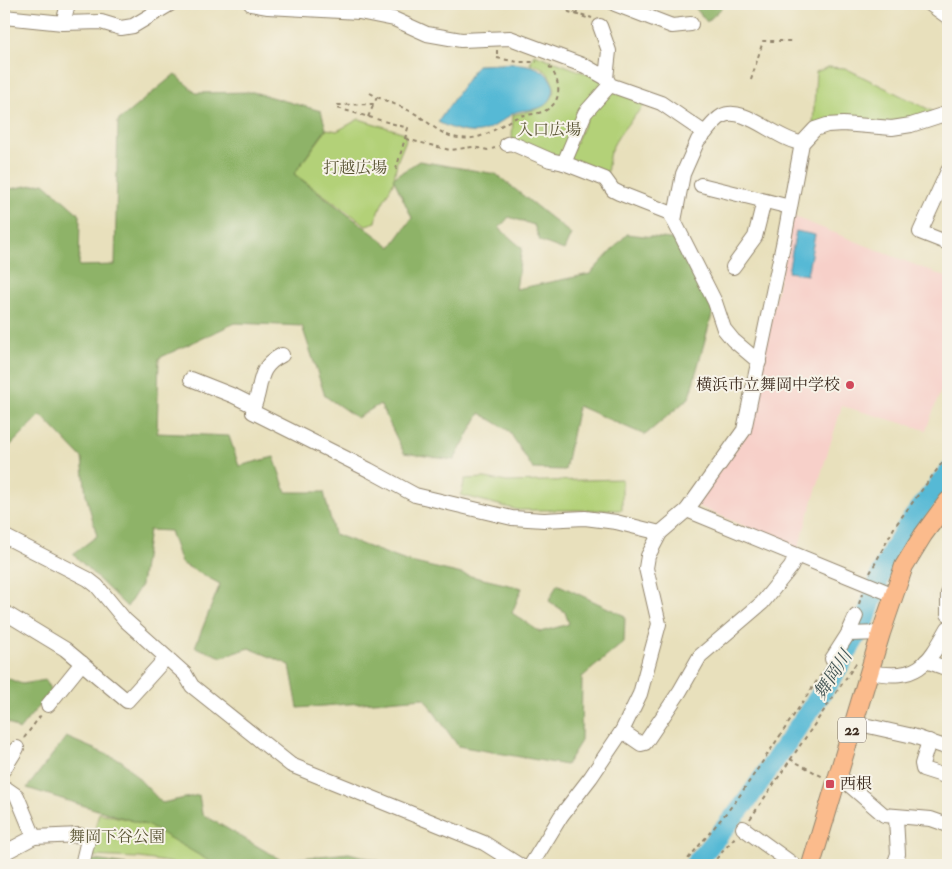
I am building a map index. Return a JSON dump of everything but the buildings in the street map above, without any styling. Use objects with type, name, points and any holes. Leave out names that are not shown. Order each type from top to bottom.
[{"type":"main road","name":"22","points":[[811,865],[855,723],[864,666],[889,594],[923,535],[948,502]]},
{"type":"street","points":[[63,23],[68,4]]},
{"type":"street","points":[[4,17],[63,23],[101,22],[112,26],[127,27],[133,26],[170,4]]},
{"type":"street","points":[[251,4],[268,7],[359,12],[394,19],[428,34],[461,40],[510,38],[585,66],[608,81],[661,103],[704,133]]},
{"type":"street","points":[[615,4],[672,26],[691,24]]},
{"type":"street","points":[[930,4],[948,16]]},
{"type":"street","points":[[564,163],[584,113],[608,81],[608,50],[600,26]]},
{"type":"street","points":[[531,865],[561,816],[591,777],[622,731],[640,694],[659,624],[646,568],[648,556],[660,533],[687,510],[744,430],[802,142],[815,129],[827,125],[843,124],[892,128],[911,125],[948,112]]},
{"type":"street","points":[[674,221],[686,165],[698,140],[718,119],[729,114],[755,120],[783,139],[802,142]]},
{"type":"street","points":[[507,144],[511,143],[550,160],[564,163],[605,179],[613,190],[670,213],[715,302],[724,329],[733,340],[759,362]]},
{"type":"street","points":[[948,171],[920,232],[948,242]]},
{"type":"street","points":[[701,185],[790,207]]},
{"type":"street","points":[[733,267],[755,237],[764,201]]},
{"type":"street","points":[[282,355],[274,358],[260,374],[259,394],[252,412],[369,470],[414,495],[512,518],[544,520],[585,518],[616,522],[660,533]]},
{"type":"street","points":[[191,379],[254,406]]},
{"type":"street","points":[[687,510],[889,594]]},
{"type":"street","points":[[4,536],[88,579],[97,586],[125,620],[185,674],[192,686],[291,765],[484,843],[520,865]]},
{"type":"street","points":[[622,731],[641,744],[645,743],[680,691],[700,656],[762,603],[791,567],[796,556]]},
{"type":"street","points":[[948,594],[948,611]]},
{"type":"street","points":[[4,612],[65,649],[127,701],[166,658]]},
{"type":"street","points":[[832,659],[851,634],[856,616]]},
{"type":"street","points":[[864,666],[900,676],[912,672],[935,653],[948,628]]},
{"type":"street","points":[[851,634],[876,634]]},
{"type":"street","points":[[926,661],[948,669]]},
{"type":"street","points":[[48,705],[82,662]]},
{"type":"street","points":[[855,723],[929,741],[948,748]]},
{"type":"street","points":[[929,741],[922,764],[923,769],[948,777]]},
{"type":"street","points":[[4,769],[17,748]]},
{"type":"street","points":[[838,779],[875,810],[896,818],[931,819],[948,825]]},
{"type":"street","points":[[4,787],[17,796],[34,837]]},
{"type":"street","points":[[894,865],[898,854],[896,818]]},
{"type":"street","points":[[743,828],[794,865]]},
{"type":"street","points":[[4,853],[34,837],[80,834],[88,840],[82,865]]},
{"type":"path","points":[[570,4],[570,8],[574,12],[591,18],[600,26]]},
{"type":"path","points":[[370,92],[419,116],[445,134],[466,138],[488,135],[515,118],[549,109],[557,98],[559,88],[557,76],[549,66],[539,62],[518,62],[497,58],[497,39]]},
{"type":"path","points":[[751,80],[763,40],[794,41]]},
{"type":"path","points":[[368,117],[377,97]]},
{"type":"path","points":[[374,104],[338,105],[337,108],[408,128],[396,173]]},
{"type":"path","points":[[406,138],[450,150],[473,147],[488,150],[507,144]]},
{"type":"path","points":[[856,616],[867,586],[895,526],[948,455]]},
{"type":"path","points":[[683,865],[736,801],[832,659]]},
{"type":"path","points":[[711,865],[743,828],[790,759],[864,666]]},
{"type":"path","points":[[17,748],[48,705]]},
{"type":"path","points":[[790,759],[814,774],[838,779]]},
{"type":"shaded area","name":"横浜市立舞岡中学校","points":[[792,216],[948,278],[948,372],[926,430],[842,406],[798,549],[695,505],[748,432]]},
{"type":"green space","points":[[692,4],[726,4],[707,22]]},
{"type":"green space","name":"入口広場","points":[[534,54],[604,80],[563,159],[512,140],[513,115],[539,108],[549,102],[555,90],[547,72],[540,67],[530,64]]},
{"type":"green space","points":[[828,67],[845,68],[934,112],[894,124],[813,124],[816,72]]},
{"type":"green space","points":[[175,74],[196,93],[253,92],[321,111],[326,129],[294,174],[391,247],[412,218],[393,178],[419,161],[496,174],[571,234],[564,250],[540,241],[534,225],[509,217],[499,228],[522,248],[516,289],[590,274],[627,234],[679,240],[713,311],[689,398],[645,435],[578,406],[565,470],[533,469],[509,431],[480,413],[454,460],[404,453],[380,404],[357,418],[325,396],[302,326],[235,323],[159,358],[157,433],[229,436],[239,466],[274,457],[286,492],[324,492],[334,534],[406,561],[522,588],[512,613],[540,632],[569,624],[565,612],[549,601],[557,584],[625,616],[624,642],[582,677],[581,741],[566,765],[458,746],[424,698],[298,708],[290,665],[249,648],[222,657],[195,647],[220,584],[181,563],[170,531],[149,530],[141,585],[127,607],[73,554],[97,536],[86,495],[82,458],[41,415],[4,452],[4,190],[44,183],[80,215],[79,266],[115,265],[118,121]]},
{"type":"green space","points":[[610,89],[649,100],[619,136],[610,153],[605,176],[568,160],[590,111]]},
{"type":"green space","name":"打越広場","points":[[359,119],[405,133],[406,140],[397,162],[393,183],[378,212],[376,222],[366,225],[294,174],[327,129],[337,131]]},
{"type":"green space","points":[[485,478],[507,482],[622,479],[622,510],[518,510],[461,495],[465,479]]},
{"type":"green space","points":[[4,677],[22,684],[46,680],[51,691],[19,730],[4,720]]},
{"type":"green space","points":[[66,737],[122,761],[162,803],[199,795],[202,814],[281,860],[349,853],[394,865],[216,865],[149,826],[27,788]]},
{"type":"green space","name":"舞岡下谷公園","points":[[99,813],[131,820],[151,818],[210,856],[205,865],[187,865],[140,858],[88,856]]},
{"type":"green space","points":[[90,859],[126,865],[87,865]]},
{"type":"water","points":[[521,64],[531,66],[548,76],[553,85],[552,96],[541,107],[516,112],[483,131],[463,131],[438,122],[477,65]]},
{"type":"water","points":[[796,231],[815,235],[807,275],[788,272]]},
{"type":"waterway","name":"舞岡川","points":[[694,865],[746,802],[834,675],[865,621],[881,574],[893,549],[909,523],[948,472]]},
{"type":"place","name":"横浜市立舞岡中学校","points":[[850,385]]},
{"type":"place","name":"西根","points":[[830,784]]}]
